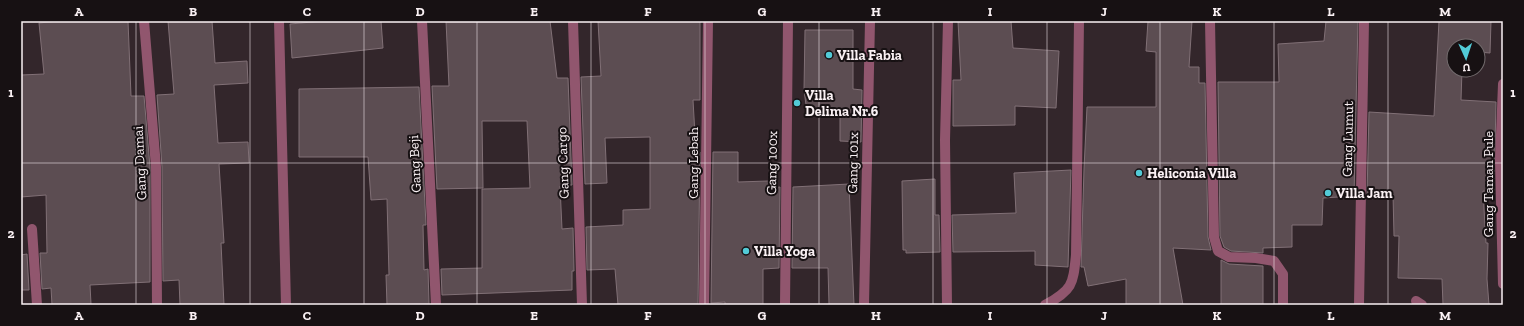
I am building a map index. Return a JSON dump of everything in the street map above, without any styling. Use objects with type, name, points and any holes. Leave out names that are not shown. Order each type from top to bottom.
[{"type":"street","name":"Gang Damai","points":[[144,21],[156,167],[157,305]]},
{"type":"street","points":[[279,21],[286,305]]},
{"type":"street","name":"Gang Beji","points":[[422,21],[436,305]]},
{"type":"street","name":"Gang Cargo","points":[[573,21],[582,305]]},
{"type":"street","name":"Gang Lebah","points":[[704,305],[708,21]]},
{"type":"street","name":"Gang 100x","points":[[785,305],[788,21]]},
{"type":"street","name":"Gang 101x","points":[[864,305],[870,21]]},
{"type":"street","points":[[947,305],[945,140],[948,21]]},
{"type":"street","points":[[1045,305],[1060,297],[1073,282],[1076,255],[1079,21]]},
{"type":"street","points":[[1210,21],[1214,237],[1218,251],[1229,257],[1256,258],[1274,261],[1283,274],[1283,305]]},
{"type":"street","name":"Gang Lumut","points":[[1359,305],[1364,21]]},
{"type":"street","name":"Gang Taman Pule","points":[[1503,84],[1500,160],[1503,284]]},
{"type":"street","points":[[32,229],[37,305]]},
{"type":"building","points":[[59,21],[128,21],[131,96],[144,96],[150,167],[150,282],[90,285],[91,304],[52,305],[51,288],[42,289],[40,253],[47,253],[46,195],[21,197],[21,75],[44,74],[39,23]]},
{"type":"building","points":[[168,21],[212,21],[215,63],[247,61],[248,83],[214,85],[218,143],[248,142],[249,163],[219,164],[224,243],[221,243],[224,305],[180,305],[179,280],[163,281],[162,167],[157,95],[174,94]]},
{"type":"building","points":[[323,21],[381,21],[383,48],[292,58],[290,24]]},
{"type":"building","points":[[446,21],[550,21],[557,78],[568,78],[572,185],[560,186],[562,229],[573,228],[574,271],[572,271],[572,290],[442,295],[441,269],[482,268],[482,189],[530,188],[527,121],[482,121],[483,188],[437,189],[432,86],[449,86]]},
{"type":"building","points":[[598,21],[700,21],[700,100],[693,100],[696,152],[700,152],[698,304],[618,305],[615,269],[587,270],[586,227],[623,225],[623,210],[650,209],[650,137],[605,138],[607,183],[585,184],[581,77],[601,76]]},
{"type":"building","points":[[958,21],[1011,21],[1013,48],[1059,51],[1056,108],[1015,106],[1015,125],[953,126],[953,80],[961,80]]},
{"type":"building","points":[[1148,21],[1192,21],[1189,67],[1199,67],[1199,83],[1205,83],[1208,237],[1211,250],[1173,248],[1183,305],[1126,305],[1126,279],[1088,286],[1084,267],[1081,267],[1087,107],[1156,107],[1156,52],[1146,51]]},
{"type":"building","points":[[1326,21],[1358,21],[1354,196],[1323,198],[1322,225],[1292,225],[1292,247],[1263,248],[1263,253],[1231,251],[1224,247],[1220,236],[1218,82],[1279,82],[1278,44],[1324,41]]},
{"type":"building","points":[[1439,21],[1491,21],[1490,53],[1486,53],[1486,38],[1446,38],[1446,78],[1462,78],[1461,100],[1496,102],[1494,192],[1483,191],[1486,243],[1488,243],[1487,279],[1489,305],[1443,305],[1442,279],[1398,278],[1399,236],[1394,236],[1393,194],[1367,195],[1369,112],[1434,116]]},
{"type":"building","points":[[805,30],[853,30],[853,89],[862,90],[861,142],[840,141],[840,109],[807,112],[804,90]]},
{"type":"building","points":[[419,87],[426,225],[423,225],[424,270],[428,269],[429,304],[387,305],[386,275],[389,275],[387,199],[371,200],[368,157],[299,157],[299,89]]},
{"type":"building","points":[[713,152],[738,152],[738,182],[768,181],[768,188],[780,187],[779,268],[763,269],[763,305],[725,305],[725,302],[711,303]]},
{"type":"building","points":[[1071,170],[1068,267],[1035,265],[1035,251],[953,252],[952,215],[1016,213],[1014,173]]},
{"type":"building","points":[[935,179],[935,215],[939,215],[940,252],[906,253],[906,250],[903,250],[902,181]]},
{"type":"building","points":[[849,184],[854,305],[829,305],[828,268],[792,268],[793,187]]},
{"type":"building","points":[[27,254],[29,290],[21,290],[21,255]]},
{"type":"building","points":[[1221,260],[1229,264],[1263,266],[1263,305],[1221,305]]},
{"type":"place","name":"Villa Fabia","points":[[829,55]]},
{"type":"place","name":"Villa Delima Nr.6","points":[[797,103]]},
{"type":"place","name":"Heliconia Villa","points":[[1139,173]]},
{"type":"place","name":"Villa Jam","points":[[1328,193]]},
{"type":"place","name":"Villa Yoga","points":[[746,251]]}]
